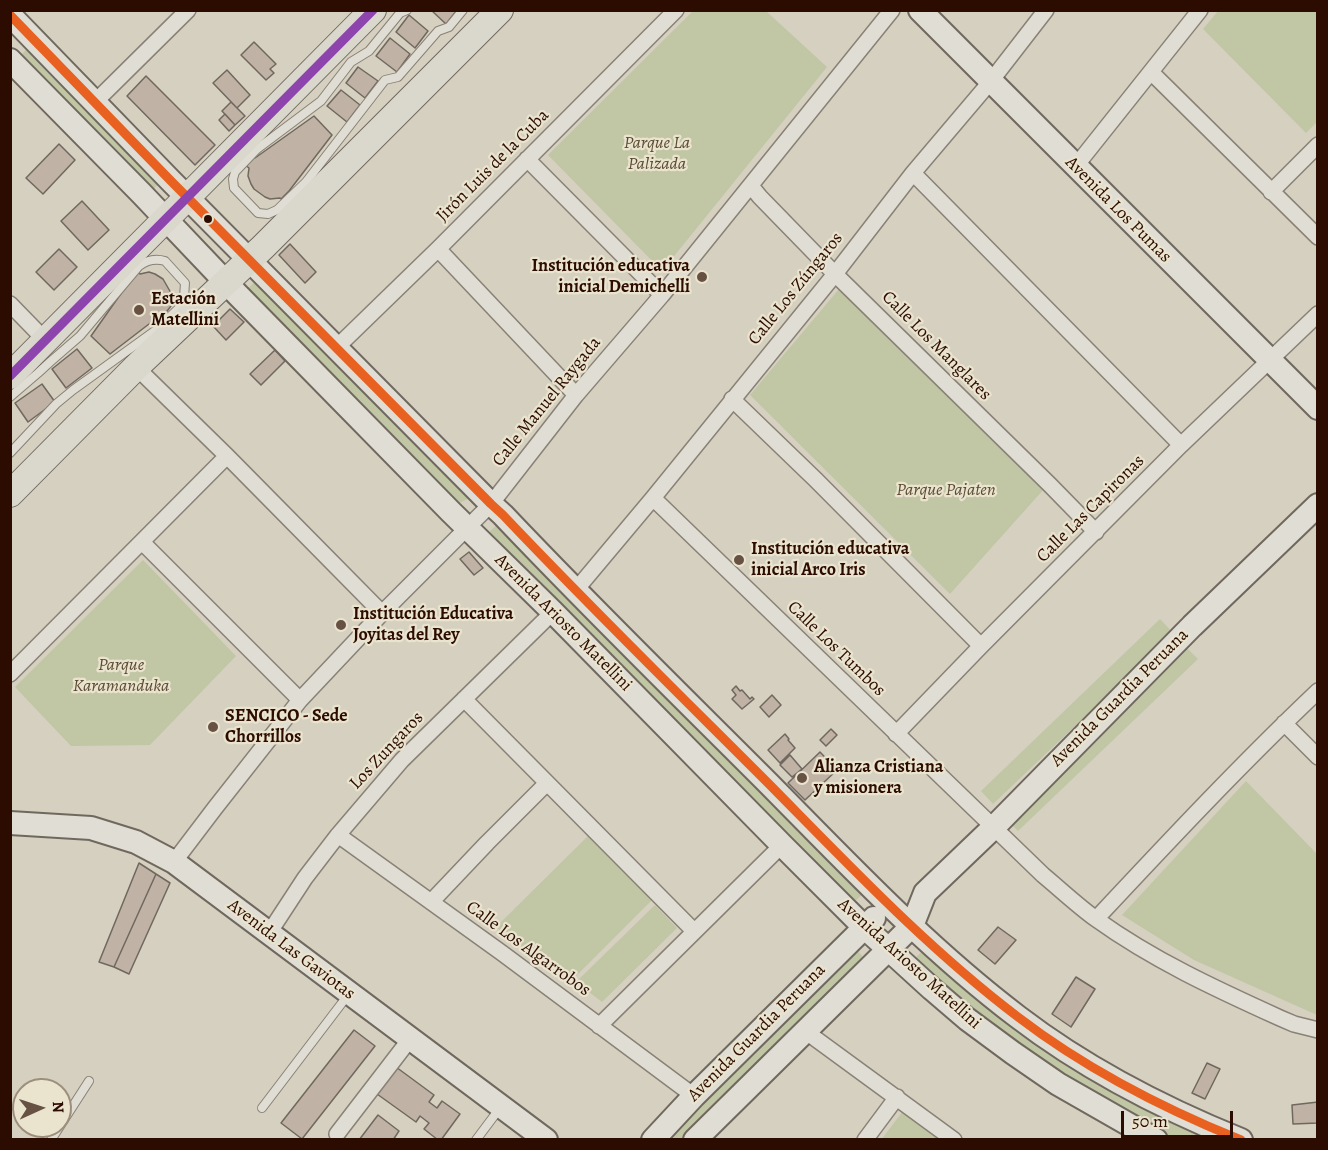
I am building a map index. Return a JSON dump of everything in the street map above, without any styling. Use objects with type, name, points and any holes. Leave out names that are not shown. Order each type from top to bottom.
[{"type":"main road","points":[[10,376],[373,10]]},
{"type":"main road","points":[[10,494],[136,367],[250,260],[500,10]]},
{"type":"main road","name":"Avenida Los Pumas","points":[[920,10],[1317,408]]},
{"type":"main road","name":"Avenida Ariosto Matellini","points":[[14,17],[187,198],[503,515],[575,591],[912,926],[981,988],[1068,1052],[1139,1094],[1196,1122],[1240,1140]]},
{"type":"main road","name":"Avenida Ariosto Matellini","points":[[10,60],[226,283],[864,927],[958,1011],[1013,1053],[1058,1084],[1156,1140]]},
{"type":"main road","name":"Avenida Guardia Peruana","points":[[694,1140],[912,926],[925,893],[1192,626],[1317,505]]},
{"type":"main road","name":"Avenida Las Gaviotas","points":[[10,823],[91,828],[136,842],[174,862],[546,1140]]},
{"type":"main road","name":"Avenida Guardia Peruana","points":[[653,1140],[694,1096],[889,904],[925,893]]},
{"type":"street","points":[[95,102],[188,10]]},
{"type":"street","name":"Jirón Luis de la Cuba","points":[[336,348],[676,10]]},
{"type":"street","name":"Calle Manuel Raygada","points":[[174,862],[300,700],[382,613],[491,504],[576,395],[662,295],[892,10]]},
{"type":"street","name":"Calle Los Zúngaros","points":[[575,591],[835,274],[913,173],[1046,10]]},
{"type":"street","points":[[1075,167],[1200,10]]},
{"type":"street","points":[[1152,73],[1317,237]]},
{"type":"street","points":[[1271,192],[1317,145]]},
{"type":"street","points":[[527,159],[662,295]]},
{"type":"street","points":[[913,173],[1181,445]]},
{"type":"street","name":"Calle Los Manglares","points":[[751,186],[835,274],[1096,532]]},
{"type":"street","points":[[438,249],[576,395]]},
{"type":"street","points":[[10,304],[46,341]]},
{"type":"street","name":"Calle Las Capironas","points":[[896,734],[1181,445],[1317,314]]},
{"type":"street","points":[[136,367],[382,613]]},
{"type":"street","points":[[732,399],[981,646]]},
{"type":"street","points":[[10,674],[227,456]]},
{"type":"street","name":"Calle Los Tumbos","points":[[652,498],[1043,875],[1095,919],[1171,966],[1280,1018],[1317,1030]]},
{"type":"street","points":[[142,542],[300,700]]},
{"type":"street","name":"Los Zungaros","points":[[269,933],[305,878],[338,835],[402,760],[554,612]]},
{"type":"street","points":[[1095,919],[1317,691]]},
{"type":"street","points":[[464,699],[694,931]]},
{"type":"street","points":[[1284,723],[1317,757]]},
{"type":"street","points":[[431,902],[547,783]]},
{"type":"street","name":"Calle Los Algarrobos","points":[[338,835],[512,960],[694,1096]]},
{"type":"street","points":[[599,1026],[782,845]]},
{"type":"street","points":[[805,1031],[954,1140]]},
{"type":"street","points":[[337,1134],[410,1040]]},
{"type":"street","points":[[865,1140],[897,1097]]},
{"type":"lane","points":[[407,10],[400,13],[369,51],[351,62],[321,101],[256,149],[235,172],[234,188],[258,213],[273,212],[282,206],[306,182],[385,80],[398,77],[438,31],[449,27],[463,10]]},
{"type":"lane","points":[[10,397],[80,336],[139,266],[154,260],[165,261],[185,283],[184,297],[178,309],[156,330],[56,404],[10,453]]},
{"type":"lane","points":[[262,1108],[348,993]]},
{"type":"lane","points":[[72,1107],[89,1081]]},
{"type":"lane","points":[[476,1140],[501,1107]]},
{"type":"green space","name":"Parque La Palizada","points":[[694,10],[766,11],[827,67],[662,271],[548,155]]},
{"type":"green space","points":[[1218,11],[1317,11],[1317,122],[1306,133],[1203,29]]},
{"type":"green space","points":[[29,46],[162,181],[151,191],[19,58]]},
{"type":"green space","points":[[259,278],[472,497],[457,504],[245,291]]},
{"type":"green space","name":"Parque Pajaten","points":[[839,289],[1044,489],[950,594],[750,395]]},
{"type":"green space","points":[[499,523],[866,891],[853,903],[485,536]]},
{"type":"green space","name":"Parque Karamanduka","points":[[143,560],[236,656],[150,745],[71,746],[15,687]]},
{"type":"green space","points":[[1160,619],[1173,633],[993,804],[981,791]]},
{"type":"green space","points":[[1185,646],[1198,659],[1018,831],[1005,818]]},
{"type":"green space","points":[[1246,781],[1317,854],[1317,1015],[1194,960],[1122,915]]},
{"type":"green space","points":[[589,835],[653,899],[568,984],[496,927]]},
{"type":"green space","points":[[655,905],[677,928],[602,1002],[576,982]]},
{"type":"green space","points":[[926,948],[1222,1139],[1174,1139],[1159,1133],[1027,1054],[912,961]]},
{"type":"green space","points":[[857,950],[867,962],[681,1139],[664,1140]]},
{"type":"green space","points":[[903,1111],[938,1139],[881,1140]]},
{"type":"building","points":[[431,10],[457,10],[446,24]]},
{"type":"building","points":[[409,15],[428,31],[415,48],[396,32]]},
{"type":"building","points":[[390,38],[410,54],[397,72],[376,56]]},
{"type":"building","points":[[254,42],[276,64],[270,69],[274,73],[266,80],[241,55]]},
{"type":"building","points":[[358,67],[378,81],[365,98],[346,83]]},
{"type":"building","points":[[227,70],[250,95],[237,108],[213,83]]},
{"type":"building","points":[[146,76],[215,145],[195,165],[127,96]]},
{"type":"building","points":[[341,90],[360,105],[347,122],[327,106]]},
{"type":"building","points":[[231,102],[245,116],[235,125],[222,111]]},
{"type":"building","points":[[225,114],[235,125],[229,131],[219,120]]},
{"type":"building","points":[[314,116],[332,135],[281,199],[265,197],[254,189],[248,176],[249,168],[245,165],[253,156],[255,158]]},
{"type":"building","points":[[59,144],[75,160],[43,194],[26,178]]},
{"type":"building","points":[[82,201],[109,230],[88,250],[61,221]]},
{"type":"building","points":[[290,244],[316,272],[305,283],[279,255]]},
{"type":"building","points":[[59,249],[77,267],[54,290],[36,272]]},
{"type":"building","name":"Estación Matellini","points":[[137,271],[140,274],[149,272],[163,279],[171,293],[171,306],[164,315],[162,314],[110,354],[91,336]]},
{"type":"building","points":[[230,309],[244,322],[226,340],[213,326]]},
{"type":"building","points":[[77,349],[92,368],[66,388],[52,369]]},
{"type":"building","points":[[275,350],[285,361],[261,385],[250,374]]},
{"type":"building","points":[[42,384],[55,402],[28,422],[15,403]]},
{"type":"building","points":[[469,552],[483,568],[474,575],[460,559]]},
{"type":"building","points":[[736,686],[750,699],[752,697],[754,699],[742,709],[732,699],[736,695],[732,690]]},
{"type":"building","points":[[772,695],[781,705],[769,717],[760,707]]},
{"type":"building","points":[[831,729],[837,735],[826,746],[820,740]]},
{"type":"building","points":[[785,734],[795,748],[780,763],[768,750]]},
{"type":"building","points":[[820,752],[837,770],[805,800],[788,783]]},
{"type":"building","points":[[790,755],[802,769],[792,777],[780,765]]},
{"type":"building","points":[[139,863],[156,874],[114,967],[99,962]]},
{"type":"building","points":[[156,874],[170,883],[129,974],[114,967]]},
{"type":"building","points":[[998,927],[1016,940],[995,964],[978,950]]},
{"type":"building","points":[[1076,977],[1095,989],[1071,1027],[1052,1014]]},
{"type":"building","points":[[354,1030],[375,1046],[302,1139],[281,1123]]},
{"type":"building","points":[[1207,1063],[1220,1069],[1205,1099],[1192,1093]]},
{"type":"building","points":[[396,1067],[434,1095],[429,1102],[437,1108],[442,1101],[460,1114],[441,1140],[424,1129],[429,1123],[420,1116],[416,1122],[377,1094]]},
{"type":"building","points":[[1318,1102],[1318,1123],[1293,1124],[1292,1105]]},
{"type":"building","points":[[378,1115],[399,1131],[393,1140],[359,1140]]},
{"type":"transit line","points":[[10,376],[373,10]]},
{"type":"transit line","points":[[10,15],[601,616],[920,934],[984,990],[1070,1054],[1154,1101],[1241,1140]]},
{"type":"place","name":"Institución educativa inicial Demichelli","points":[[702,277]]},
{"type":"place","name":"Estación Matellini","points":[[139,310]]},
{"type":"place","name":"Institución educativa inicial Arco Iris","points":[[739,560]]},
{"type":"place","name":"Institución Educativa Joyitas del Rey","points":[[341,625]]},
{"type":"place","name":"SENCICO - Sede Chorrillos","points":[[213,727]]},
{"type":"place","name":"Alianza Cristiana y misionera","points":[[802,778]]}]
